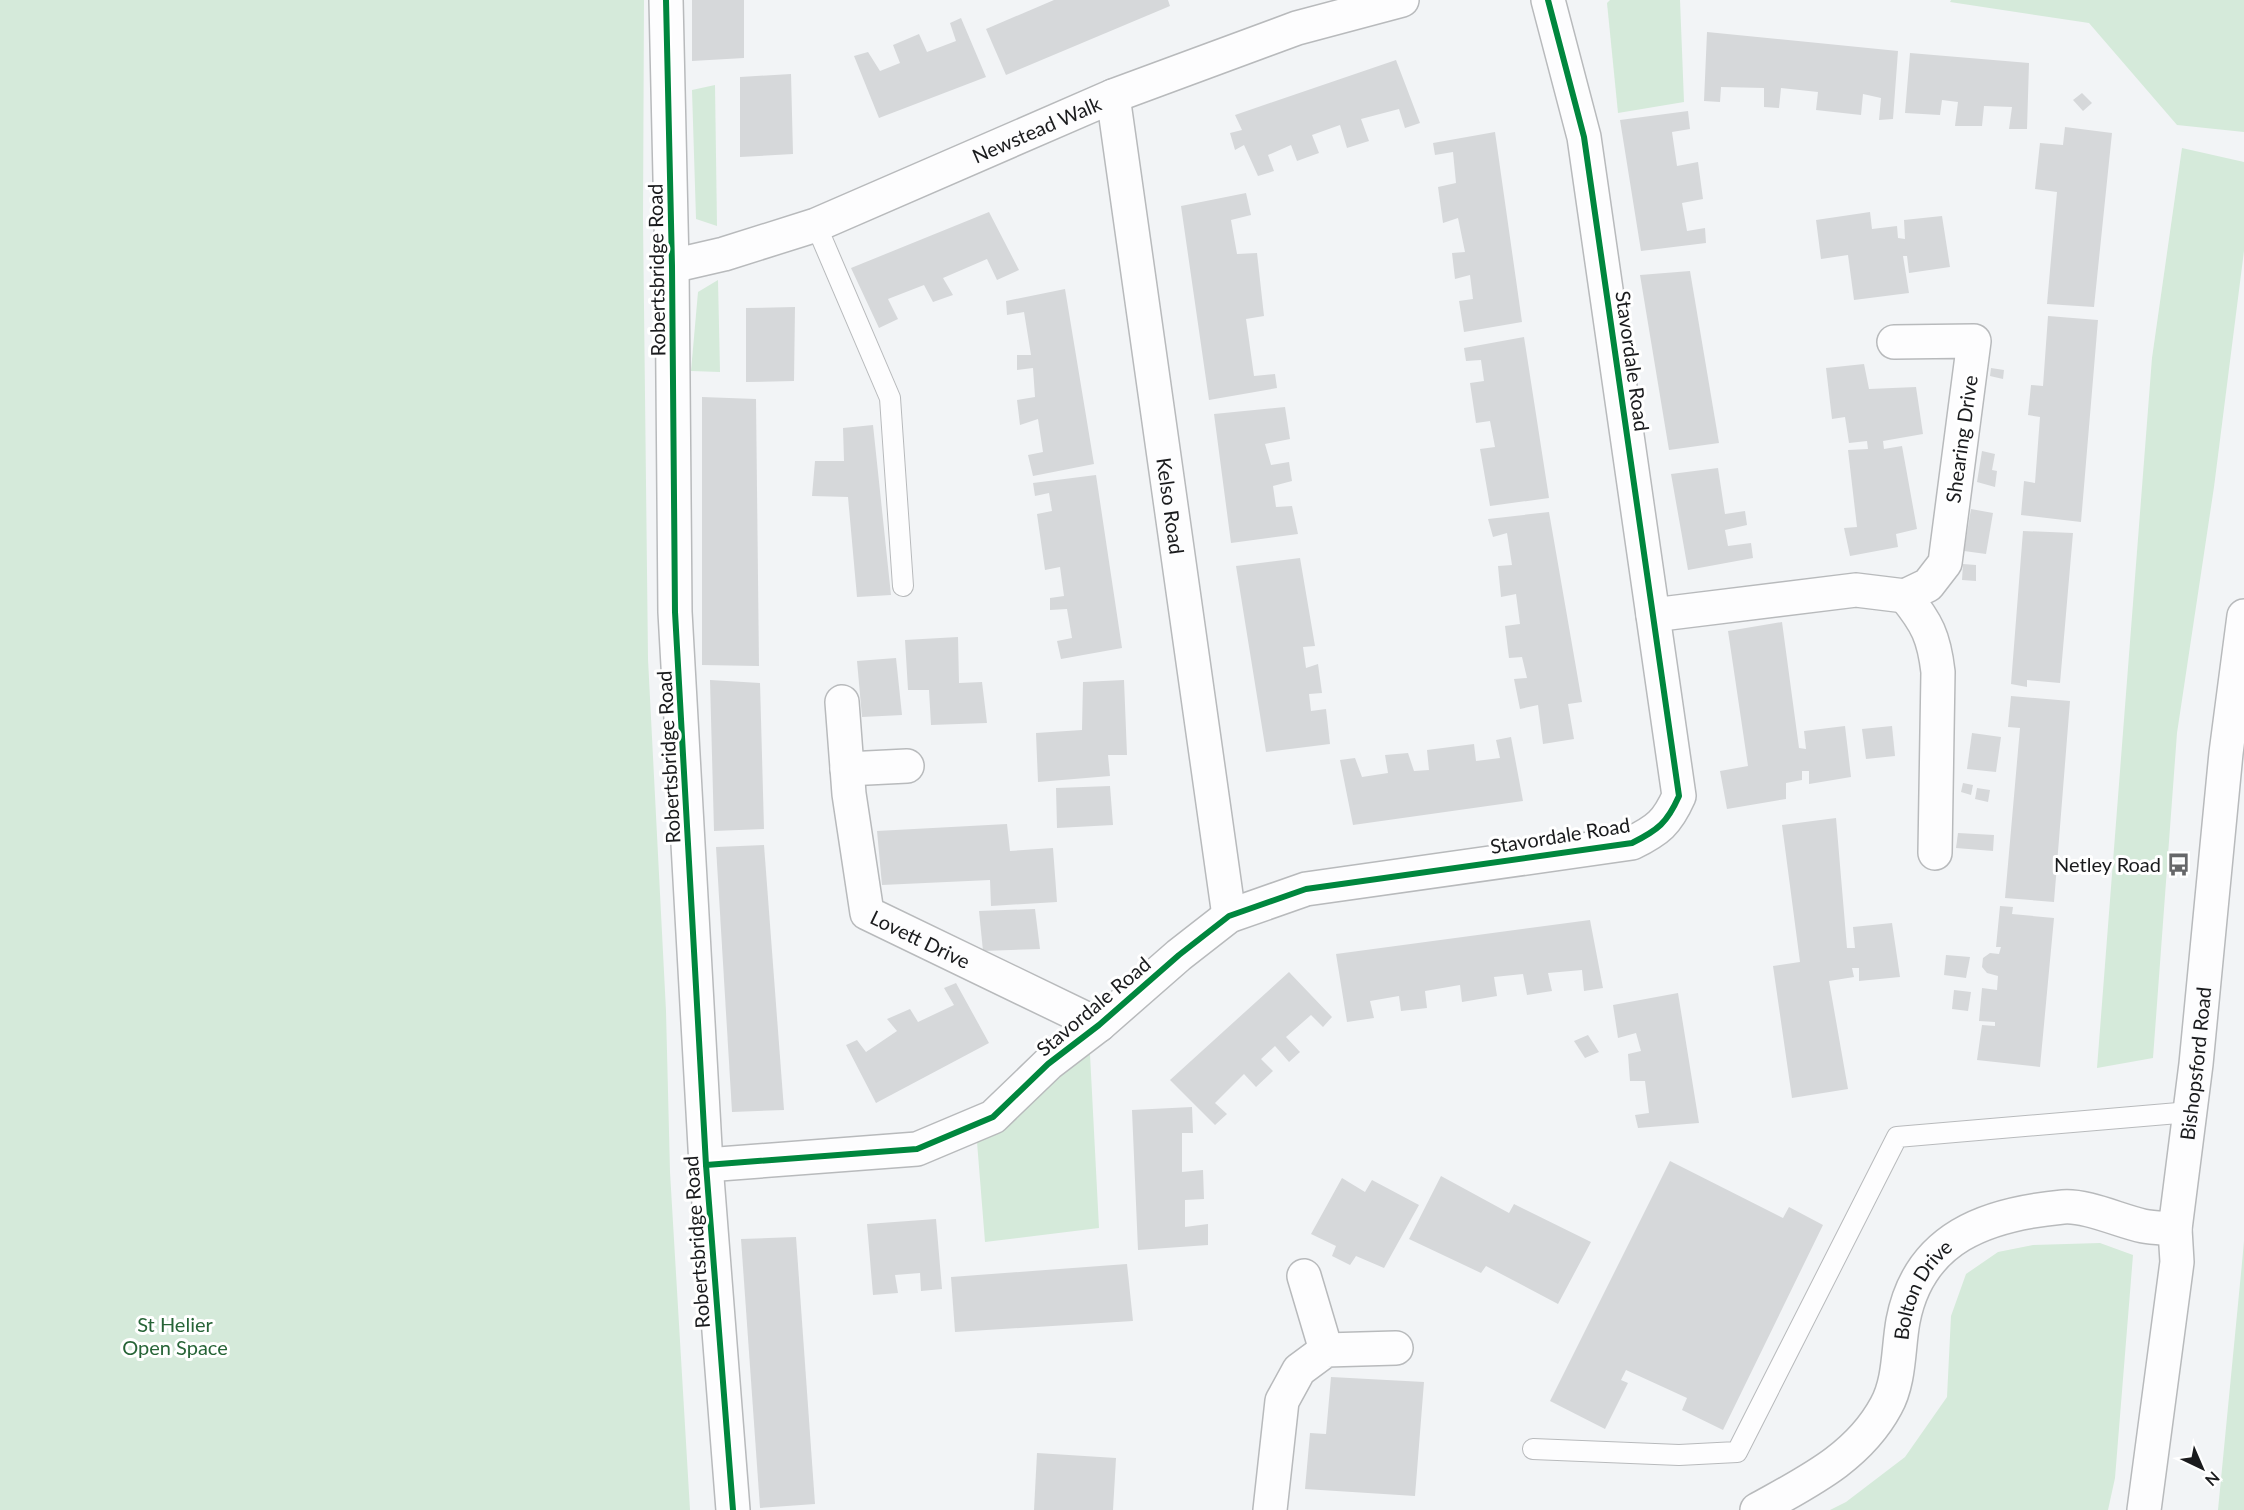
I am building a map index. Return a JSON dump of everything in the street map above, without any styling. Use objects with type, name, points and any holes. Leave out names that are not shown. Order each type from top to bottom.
[{"type":"street","name":"Robertsbridge Road","points":[[666,0],[672,266],[675,612],[706,1165],[733,1510]]},
{"type":"street","name":"Newstead Walk","points":[[672,266],[724,254],[816,225],[1113,96],[1297,28],[1402,0]]},
{"type":"street","name":"Stavordale Road","points":[[706,1165],[917,1149],[993,1117],[1048,1064],[1099,1025],[1179,955],[1229,916],[1306,889],[1632,843],[1657,831],[1672,813],[1679,796],[1584,137],[1548,0]]},
{"type":"street","name":"Kelso Road","points":[[1113,96],[1229,916]]},
{"type":"street","name":"Shearing Drive","points":[[1894,342],[1974,341],[1945,563],[1928,585],[1905,596]]},
{"type":"street","points":[[1653,615],[1856,590],[1905,596],[1926,622],[1935,643],[1937,663],[1935,853]]},
{"type":"street","name":"Bishopsford Road","points":[[2145,1510],[2177,1262],[2175,1229],[2238,707],[2244,616]]},
{"type":"street","name":"Lovett Drive","points":[[842,702],[847,769],[867,913],[1099,1025]]},
{"type":"street","points":[[847,769],[907,766]]},
{"type":"street","name":"Bolton Drive","points":[[1757,1510],[1846,1457],[1868,1433],[1887,1404],[1895,1374],[1904,1318],[1921,1274],[1943,1246],[1977,1224],[2066,1207],[2144,1226],[2175,1229]]},
{"type":"street","points":[[1304,1276],[1326,1350]]},
{"type":"street","points":[[1270,1510],[1282,1401],[1299,1370],[1326,1350],[1396,1348]]},
{"type":"lane","points":[[816,225],[890,398],[903,586]]},
{"type":"lane","points":[[1533,1449],[1679,1455],[1737,1452],[1898,1137],[2190,1112]]},
{"type":"green space","name":"St Helier Open Space","points":[[0,0],[644,0],[643,219],[648,659],[666,1011],[670,1172],[690,1510],[0,1510]]},
{"type":"green space","points":[[1610,0],[1680,0],[1684,102],[1618,113],[1607,3]]},
{"type":"green space","points":[[1951,0],[2244,0],[2244,132],[2177,125],[2089,23],[1950,2]]},
{"type":"green space","points":[[715,85],[717,226],[696,219],[692,90]]},
{"type":"green space","points":[[2182,148],[2244,162],[2244,251],[2214,487],[2177,733],[2153,1058],[2097,1068],[2152,358]]},
{"type":"green space","points":[[718,280],[720,372],[691,371],[698,292]]},
{"type":"green space","points":[[1089,1035],[1099,1228],[985,1242],[977,1142],[1000,1130]]},
{"type":"green space","points":[[2244,1241],[2244,1510],[2218,1510],[2242,1263]]},
{"type":"green space","points":[[2100,1243],[2133,1255],[2115,1478],[2108,1510],[1830,1510],[1846,1502],[1905,1457],[1947,1397],[1951,1316],[1966,1274],[1998,1252],[2033,1245]]},
{"type":"building","points":[[692,0],[744,0],[744,58],[692,61]]},
{"type":"building","points":[[1054,0],[1168,0],[1170,6],[1006,75],[986,29]]},
{"type":"building","points":[[961,18],[986,77],[879,118],[854,56],[868,52],[880,71],[900,63],[893,45],[919,34],[927,52],[956,41],[950,23]]},
{"type":"building","points":[[1707,32],[1898,51],[1893,119],[1879,120],[1881,98],[1863,94],[1861,115],[1816,110],[1818,92],[1781,88],[1779,108],[1764,107],[1764,88],[1721,87],[1720,102],[1704,101]]},
{"type":"building","points":[[1910,53],[2029,63],[2027,129],[2009,129],[2012,107],[1984,106],[1982,126],[1955,126],[1958,102],[1942,100],[1940,115],[1905,113]]},
{"type":"building","points":[[1396,60],[1420,123],[1405,128],[1399,109],[1361,119],[1369,141],[1347,148],[1340,125],[1312,135],[1319,153],[1297,161],[1291,145],[1268,155],[1274,171],[1258,176],[1244,145],[1235,150],[1230,133],[1242,130],[1235,115]]},
{"type":"building","points":[[791,74],[793,154],[740,157],[740,77]]},
{"type":"building","points":[[2082,93],[2092,103],[2083,111],[2073,100]]},
{"type":"building","points":[[1688,111],[1690,129],[1672,132],[1677,166],[1698,162],[1703,199],[1682,203],[1687,231],[1705,228],[1706,243],[1641,251],[1620,120]]},
{"type":"building","points":[[2065,127],[2112,133],[2094,307],[2047,304],[2057,192],[2035,189],[2040,143],[2063,145]]},
{"type":"building","points":[[1495,132],[1522,322],[1464,332],[1459,301],[1473,299],[1470,275],[1455,279],[1452,253],[1465,252],[1458,218],[1443,223],[1438,187],[1456,183],[1453,152],[1435,155],[1433,143]]},
{"type":"building","points":[[1246,193],[1251,215],[1231,220],[1237,254],[1257,253],[1264,316],[1246,319],[1254,376],[1275,374],[1277,388],[1209,400],[1181,206]]},
{"type":"building","points":[[989,212],[1019,270],[997,280],[987,259],[943,278],[953,295],[933,302],[924,285],[888,299],[898,319],[879,328],[851,268]]},
{"type":"building","points":[[1870,212],[1872,229],[1897,226],[1898,238],[1905,239],[1904,220],[1942,216],[1950,267],[1909,273],[1907,256],[1903,256],[1909,293],[1854,300],[1848,255],[1821,259],[1816,220]]},
{"type":"building","points":[[1690,271],[1719,443],[1669,450],[1640,275]]},
{"type":"building","points":[[1065,289],[1094,464],[1033,476],[1028,455],[1043,452],[1038,419],[1020,425],[1017,400],[1035,397],[1033,368],[1017,370],[1017,355],[1031,355],[1024,312],[1007,315],[1006,301]]},
{"type":"building","points":[[795,307],[794,381],[746,382],[746,308]]},
{"type":"building","points":[[2048,316],[2098,320],[2081,522],[2021,515],[2024,481],[2035,483],[2040,417],[2028,415],[2031,385],[2043,386]]},
{"type":"building","points":[[1524,337],[1549,498],[1490,506],[1480,449],[1495,447],[1490,421],[1476,423],[1470,383],[1484,381],[1481,360],[1466,361],[1464,348]]},
{"type":"building","points":[[1864,364],[1869,389],[1916,387],[1923,434],[1883,441],[1884,449],[1902,446],[1917,529],[1896,534],[1898,547],[1850,556],[1844,528],[1857,527],[1848,450],[1868,449],[1867,441],[1849,443],[1845,417],[1832,419],[1826,368]]},
{"type":"building","points":[[1991,368],[2004,370],[2003,379],[1990,376]]},
{"type":"building","points":[[702,397],[756,399],[759,666],[702,665]]},
{"type":"building","points":[[1285,407],[1290,439],[1265,444],[1271,465],[1289,462],[1292,481],[1273,486],[1276,507],[1292,506],[1298,534],[1231,543],[1214,414]]},
{"type":"building","points":[[873,425],[891,595],[857,597],[848,497],[812,496],[815,461],[844,461],[843,428]]},
{"type":"building","points":[[1982,451],[1995,454],[1992,470],[1997,471],[1995,487],[1977,482]]},
{"type":"building","points":[[1718,468],[1725,514],[1745,511],[1747,525],[1725,530],[1728,546],[1751,543],[1753,558],[1688,570],[1671,474]]},
{"type":"building","points":[[1096,475],[1122,648],[1061,659],[1057,641],[1072,638],[1067,609],[1050,610],[1050,598],[1064,596],[1060,567],[1045,570],[1037,514],[1052,511],[1049,493],[1035,496],[1033,483]]},
{"type":"building","points":[[1971,509],[1993,513],[1986,554],[1964,551]]},
{"type":"building","points":[[1549,512],[1582,702],[1568,704],[1574,739],[1543,744],[1538,705],[1520,709],[1514,679],[1527,678],[1522,657],[1509,658],[1505,626],[1520,624],[1516,594],[1501,597],[1498,566],[1512,565],[1507,533],[1493,537],[1488,519]]},
{"type":"building","points":[[2023,531],[2073,533],[2060,683],[2027,680],[2027,687],[2011,684]]},
{"type":"building","points":[[1300,558],[1315,646],[1303,647],[1306,668],[1318,664],[1322,693],[1309,694],[1311,711],[1326,709],[1330,744],[1266,752],[1236,566]]},
{"type":"building","points":[[1963,564],[1976,565],[1976,581],[1962,580]]},
{"type":"building","points":[[1782,622],[1799,748],[1806,749],[1804,731],[1845,726],[1851,777],[1809,784],[1809,771],[1802,771],[1802,780],[1786,783],[1786,799],[1727,809],[1720,771],[1748,766],[1728,631]]},
{"type":"building","points":[[958,637],[959,683],[982,682],[987,723],[931,725],[929,690],[908,690],[905,640]]},
{"type":"building","points":[[896,658],[902,715],[862,717],[857,661]]},
{"type":"building","points":[[710,680],[760,683],[764,829],[714,831]]},
{"type":"building","points":[[1124,680],[1127,755],[1108,755],[1110,776],[1038,782],[1036,733],[1082,730],[1083,682]]},
{"type":"building","points":[[2011,696],[2070,701],[2054,902],[2005,898],[2020,728],[2008,727]]},
{"type":"building","points":[[1892,726],[1895,756],[1866,759],[1862,729]]},
{"type":"building","points":[[1972,733],[2001,737],[1996,772],[1967,769]]},
{"type":"building","points":[[1511,737],[1523,801],[1353,825],[1340,760],[1355,758],[1362,777],[1388,773],[1385,755],[1408,753],[1414,771],[1429,770],[1427,750],[1474,744],[1476,761],[1500,758],[1496,740]]},
{"type":"building","points":[[1963,783],[1973,785],[1971,795],[1961,792]]},
{"type":"building","points":[[1110,786],[1113,825],[1057,828],[1056,788]]},
{"type":"building","points":[[1977,788],[1990,790],[1988,802],[1975,799]]},
{"type":"building","points":[[1836,818],[1847,948],[1855,948],[1853,927],[1892,923],[1900,977],[1859,981],[1859,968],[1852,968],[1854,977],[1829,981],[1848,1089],[1792,1098],[1773,966],[1800,962],[1782,825]]},
{"type":"building","points":[[1007,824],[1010,851],[1053,848],[1057,902],[991,906],[990,880],[882,885],[877,831]]},
{"type":"building","points":[[1958,833],[1994,835],[1993,851],[1956,848]]},
{"type":"building","points":[[764,845],[784,1110],[732,1112],[716,847]]},
{"type":"building","points":[[2000,906],[2013,907],[2012,914],[2054,918],[2040,1067],[1977,1060],[1982,1025],[1995,1026],[1995,1022],[1979,1021],[1982,988],[1997,990],[1998,976],[1987,973],[1982,967],[1983,958],[1990,953],[1999,954],[2001,947],[1996,947]]},
{"type":"building","points":[[1035,909],[1040,949],[983,951],[979,911]]},
{"type":"building","points":[[1590,920],[1603,988],[1584,991],[1582,970],[1548,973],[1552,991],[1527,995],[1523,974],[1494,977],[1497,996],[1462,1002],[1460,985],[1425,991],[1427,1008],[1401,1011],[1399,996],[1370,1001],[1374,1018],[1347,1022],[1336,954]]},
{"type":"building","points":[[1946,955],[1970,957],[1966,978],[1944,975]]},
{"type":"building","points":[[1289,972],[1332,1017],[1323,1027],[1311,1015],[1286,1037],[1300,1052],[1289,1062],[1275,1046],[1261,1059],[1273,1071],[1256,1087],[1244,1074],[1215,1103],[1227,1114],[1215,1125],[1170,1080]]},
{"type":"building","points":[[956,983],[989,1043],[876,1103],[846,1045],[857,1040],[866,1052],[897,1031],[887,1019],[910,1009],[918,1022],[954,1005],[944,988]]},
{"type":"building","points":[[1954,990],[1971,992],[1968,1011],[1952,1009]]},
{"type":"building","points":[[1678,993],[1699,1123],[1638,1128],[1635,1115],[1649,1113],[1645,1081],[1630,1081],[1628,1054],[1641,1051],[1636,1033],[1618,1038],[1613,1005]]},
{"type":"building","points":[[1588,1035],[1599,1052],[1585,1058],[1574,1041]]},
{"type":"building","points":[[1192,1107],[1193,1133],[1182,1133],[1182,1172],[1203,1170],[1204,1199],[1185,1200],[1185,1227],[1208,1224],[1208,1245],[1138,1250],[1132,1110]]},
{"type":"building","points":[[1670,1161],[1783,1218],[1789,1207],[1823,1225],[1723,1430],[1682,1410],[1687,1398],[1626,1370],[1621,1380],[1628,1383],[1605,1429],[1550,1401]]},
{"type":"building","points":[[1441,1176],[1509,1213],[1514,1204],[1591,1242],[1558,1304],[1486,1266],[1481,1273],[1409,1239]]},
{"type":"building","points":[[1342,1178],[1365,1192],[1372,1180],[1419,1205],[1384,1268],[1356,1256],[1350,1265],[1332,1256],[1336,1246],[1311,1234]]},
{"type":"building","points":[[936,1219],[942,1289],[921,1291],[920,1273],[895,1275],[898,1293],[873,1295],[867,1224]]},
{"type":"building","points":[[796,1237],[815,1504],[760,1508],[741,1239]]},
{"type":"building","points":[[1127,1264],[1133,1321],[955,1332],[951,1277]]},
{"type":"building","points":[[1331,1377],[1424,1382],[1415,1496],[1305,1489],[1310,1433],[1326,1434]]},
{"type":"building","points":[[1037,1453],[1116,1458],[1113,1510],[1034,1510]]},
{"type":"cycle path","points":[[666,0],[672,266],[675,612],[706,1165],[733,1510]]},
{"type":"cycle path","points":[[706,1165],[917,1149],[993,1117],[1048,1064],[1099,1025],[1179,955],[1229,916],[1306,889],[1632,843],[1655,830],[1666,819],[1679,796],[1584,137],[1548,0]]},
{"type":"place","name":"Netley Road","points":[[2179,864]]}]
